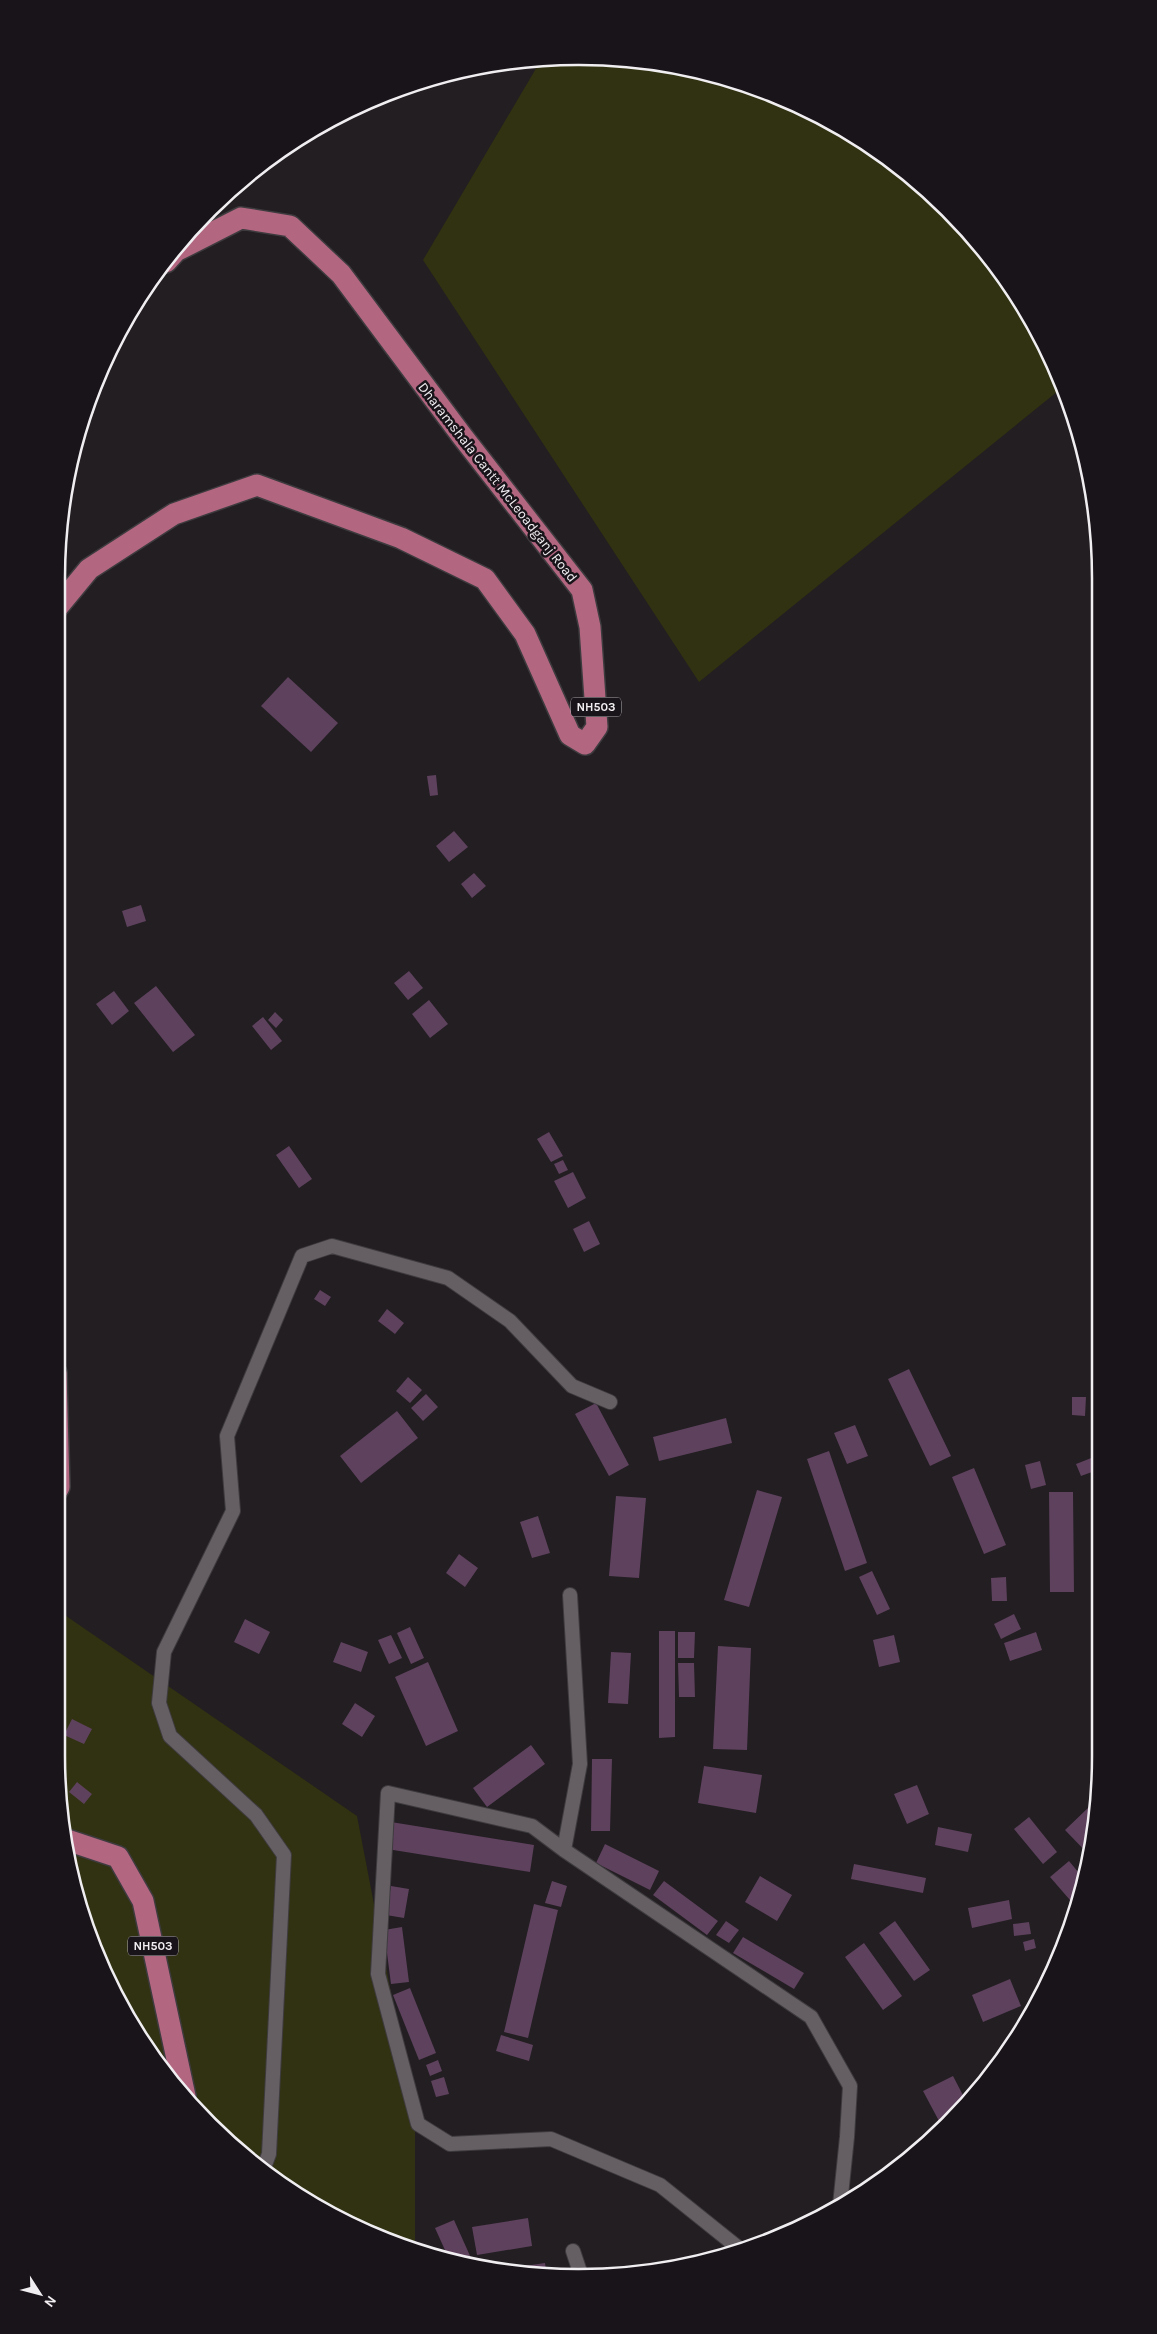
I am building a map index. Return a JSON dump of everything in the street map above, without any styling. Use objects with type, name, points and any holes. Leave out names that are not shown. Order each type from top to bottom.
[{"type":"main road","name":"Dharamshala Cantt McLeoadganj Road","points":[[65,598],[89,569],[174,514],[257,485],[401,538],[485,579],[525,634],[570,735],[585,744],[597,727],[590,627],[582,590],[462,436],[341,274],[290,226],[241,218],[189,244]]},
{"type":"main road","name":"NH503","points":[[72,1842],[118,1856],[144,1901],[182,2082]]},
{"type":"street","points":[[266,2163],[269,2154],[284,1855],[256,1815],[170,1736],[159,1703],[164,1652],[233,1511],[227,1436],[302,1256],[332,1246],[448,1278],[510,1321],[572,1386],[610,1402]]},
{"type":"street","points":[[564,1850],[580,1764],[570,1595]]},
{"type":"street","points":[[735,2245],[660,2185],[551,2139],[450,2144],[418,2124],[378,1974],[388,1793],[532,1826],[564,1850],[811,2017],[850,2086],[841,2196]]},
{"type":"street","points":[[573,2251],[579,2269]]},
{"type":"green space","points":[[612,66],[646,69],[679,75],[744,92],[806,118],[864,152],[917,192],[965,240],[1005,293],[1039,351],[1057,392],[699,682],[423,260],[537,67]]},
{"type":"green space","points":[[65,1615],[357,1816],[415,2117],[415,2243],[351,2216],[293,2182],[266,2163],[215,2119],[171,2068],[152,2041],[118,1983],[104,1952],[82,1888],[75,1856],[69,1823],[66,1789]]},
{"type":"building","points":[[288,677],[338,723],[311,752],[261,706]]},
{"type":"building","points":[[436,775],[438,795],[430,796],[427,776]]},
{"type":"building","points":[[454,831],[468,847],[449,862],[436,846]]},
{"type":"building","points":[[474,873],[486,886],[472,898],[461,884]]},
{"type":"building","points":[[141,905],[146,921],[127,927],[122,911]]},
{"type":"building","points":[[409,971],[423,988],[408,1000],[394,983]]},
{"type":"building","points":[[156,986],[195,1035],[173,1052],[134,1003]]},
{"type":"building","points":[[114,991],[129,1011],[112,1025],[96,1004]]},
{"type":"building","points":[[429,1000],[448,1024],[430,1038],[412,1014]]},
{"type":"building","points":[[275,1012],[283,1020],[276,1028],[268,1020]]},
{"type":"building","points":[[263,1017],[282,1041],[271,1050],[252,1026]]},
{"type":"building","points":[[549,1132],[563,1156],[551,1162],[537,1139]]},
{"type":"building","points":[[289,1146],[312,1179],[299,1188],[276,1155]]},
{"type":"building","points":[[563,1160],[568,1170],[559,1174],[554,1164]]},
{"type":"building","points":[[573,1172],[586,1198],[568,1208],[554,1181]]},
{"type":"building","points":[[589,1221],[600,1244],[584,1252],[573,1229]]},
{"type":"building","points":[[320,1290],[331,1297],[325,1306],[314,1299]]},
{"type":"building","points":[[387,1309],[404,1323],[395,1334],[378,1321]]},
{"type":"building","points":[[909,1369],[951,1456],[930,1466],[888,1379]]},
{"type":"building","points":[[408,1377],[422,1390],[410,1403],[396,1391]]},
{"type":"building","points":[[426,1394],[438,1407],[423,1421],[411,1408]]},
{"type":"building","points":[[1072,1397],[1086,1397],[1085,1416],[1072,1415]]},
{"type":"building","points":[[596,1403],[629,1465],[609,1476],[575,1414]]},
{"type":"building","points":[[397,1411],[418,1438],[361,1483],[340,1456]]},
{"type":"building","points":[[726,1418],[732,1443],[659,1461],[653,1437]]},
{"type":"building","points":[[855,1425],[868,1456],[847,1464],[834,1433]]},
{"type":"building","points":[[829,1451],[867,1563],[845,1571],[807,1459]]},
{"type":"building","points":[[1092,1458],[1092,1472],[1081,1476],[1076,1464]]},
{"type":"building","points":[[1040,1461],[1046,1485],[1031,1489],[1025,1465]]},
{"type":"building","points":[[974,1468],[1006,1545],[984,1554],[952,1477]]},
{"type":"building","points":[[757,1490],[782,1497],[749,1607],[724,1600]]},
{"type":"building","points":[[1049,1492],[1073,1492],[1074,1592],[1050,1592]]},
{"type":"building","points":[[616,1496],[646,1498],[639,1578],[609,1576]]},
{"type":"building","points":[[538,1516],[550,1553],[532,1558],[520,1522]]},
{"type":"building","points":[[459,1554],[478,1568],[465,1587],[446,1573]]},
{"type":"building","points":[[872,1571],[890,1609],[877,1615],[859,1577]]},
{"type":"building","points":[[1006,1577],[1007,1601],[992,1601],[991,1578]]},
{"type":"building","points":[[1014,1614],[1021,1629],[1001,1639],[994,1624]]},
{"type":"building","points":[[245,1619],[270,1632],[259,1654],[234,1642]]},
{"type":"building","points":[[410,1627],[424,1658],[411,1664],[397,1633]]},
{"type":"building","points":[[659,1631],[675,1631],[675,1737],[659,1738]]},
{"type":"building","points":[[678,1632],[695,1632],[694,1658],[678,1658]]},
{"type":"building","points":[[1036,1632],[1042,1650],[1010,1661],[1004,1643]]},
{"type":"building","points":[[391,1635],[402,1658],[389,1664],[378,1640]]},
{"type":"building","points":[[894,1635],[900,1662],[879,1667],[873,1640]]},
{"type":"building","points":[[341,1642],[368,1652],[361,1672],[333,1662]]},
{"type":"building","points":[[718,1646],[751,1648],[747,1750],[713,1749]]},
{"type":"building","points":[[611,1652],[631,1653],[628,1704],[608,1703]]},
{"type":"building","points":[[428,1662],[458,1731],[426,1746],[395,1677]]},
{"type":"building","points":[[678,1663],[694,1663],[695,1697],[679,1697]]},
{"type":"building","points":[[355,1703],[375,1716],[362,1737],[342,1724]]},
{"type":"building","points":[[72,1719],[92,1729],[84,1744],[65,1735]]},
{"type":"building","points":[[531,1745],[545,1764],[487,1807],[473,1788]]},
{"type":"building","points":[[592,1759],[612,1759],[610,1831],[591,1831]]},
{"type":"building","points":[[704,1766],[762,1775],[756,1813],[698,1803]]},
{"type":"building","points":[[77,1782],[92,1794],[84,1804],[69,1792]]},
{"type":"building","points":[[917,1785],[929,1814],[907,1824],[894,1794]]},
{"type":"building","points":[[1089,1807],[1089,1807],[1083,1849],[1065,1830]]},
{"type":"building","points":[[1029,1817],[1057,1852],[1043,1864],[1014,1829]]},
{"type":"building","points":[[391,1822],[534,1845],[530,1872],[387,1849]]},
{"type":"building","points":[[938,1827],[972,1834],[968,1852],[935,1845]]},
{"type":"building","points":[[605,1844],[659,1871],[650,1890],[596,1863]]},
{"type":"building","points":[[1069,1861],[1078,1872],[1071,1901],[1050,1877]]},
{"type":"building","points":[[854,1864],[926,1878],[923,1893],[851,1879]]},
{"type":"building","points":[[760,1876],[792,1895],[777,1921],[745,1902]]},
{"type":"building","points":[[552,1881],[567,1886],[561,1907],[545,1903]]},
{"type":"building","points":[[664,1881],[718,1921],[707,1935],[653,1895]]},
{"type":"building","points":[[391,1886],[409,1889],[404,1918],[386,1915]]},
{"type":"building","points":[[1009,1900],[1012,1919],[972,1928],[968,1908]]},
{"type":"building","points":[[534,1904],[558,1910],[528,2038],[504,2032]]},
{"type":"building","points":[[726,1921],[739,1930],[729,1943],[716,1935]]},
{"type":"building","points":[[895,1921],[930,1970],[914,1981],[879,1933]]},
{"type":"building","points":[[1029,1922],[1031,1934],[1014,1936],[1013,1924]]},
{"type":"building","points":[[402,1927],[409,1982],[391,1984],[384,1930]]},
{"type":"building","points":[[743,1937],[804,1973],[794,1989],[733,1953]]},
{"type":"building","points":[[1034,1939],[1036,1948],[1025,1951],[1023,1942]]},
{"type":"building","points":[[864,1943],[902,1996],[883,2010],[845,1957]]},
{"type":"building","points":[[1010,1979],[1021,2006],[983,2022],[972,1995]]},
{"type":"building","points":[[410,1988],[436,2053],[419,2060],[393,1995]]},
{"type":"building","points":[[501,2035],[533,2045],[529,2061],[496,2051]]},
{"type":"building","points":[[438,2060],[442,2071],[430,2076],[426,2065]]},
{"type":"building","points":[[953,2076],[963,2096],[939,2121],[923,2091]]},
{"type":"building","points":[[444,2077],[449,2094],[436,2097],[431,2081]]},
{"type":"building","points":[[528,2218],[532,2246],[477,2255],[472,2227]]},
{"type":"building","points":[[454,2220],[471,2257],[446,2252],[435,2228]]},
{"type":"building","points":[[545,2263],[546,2268],[545,2268],[524,2266]]}]
